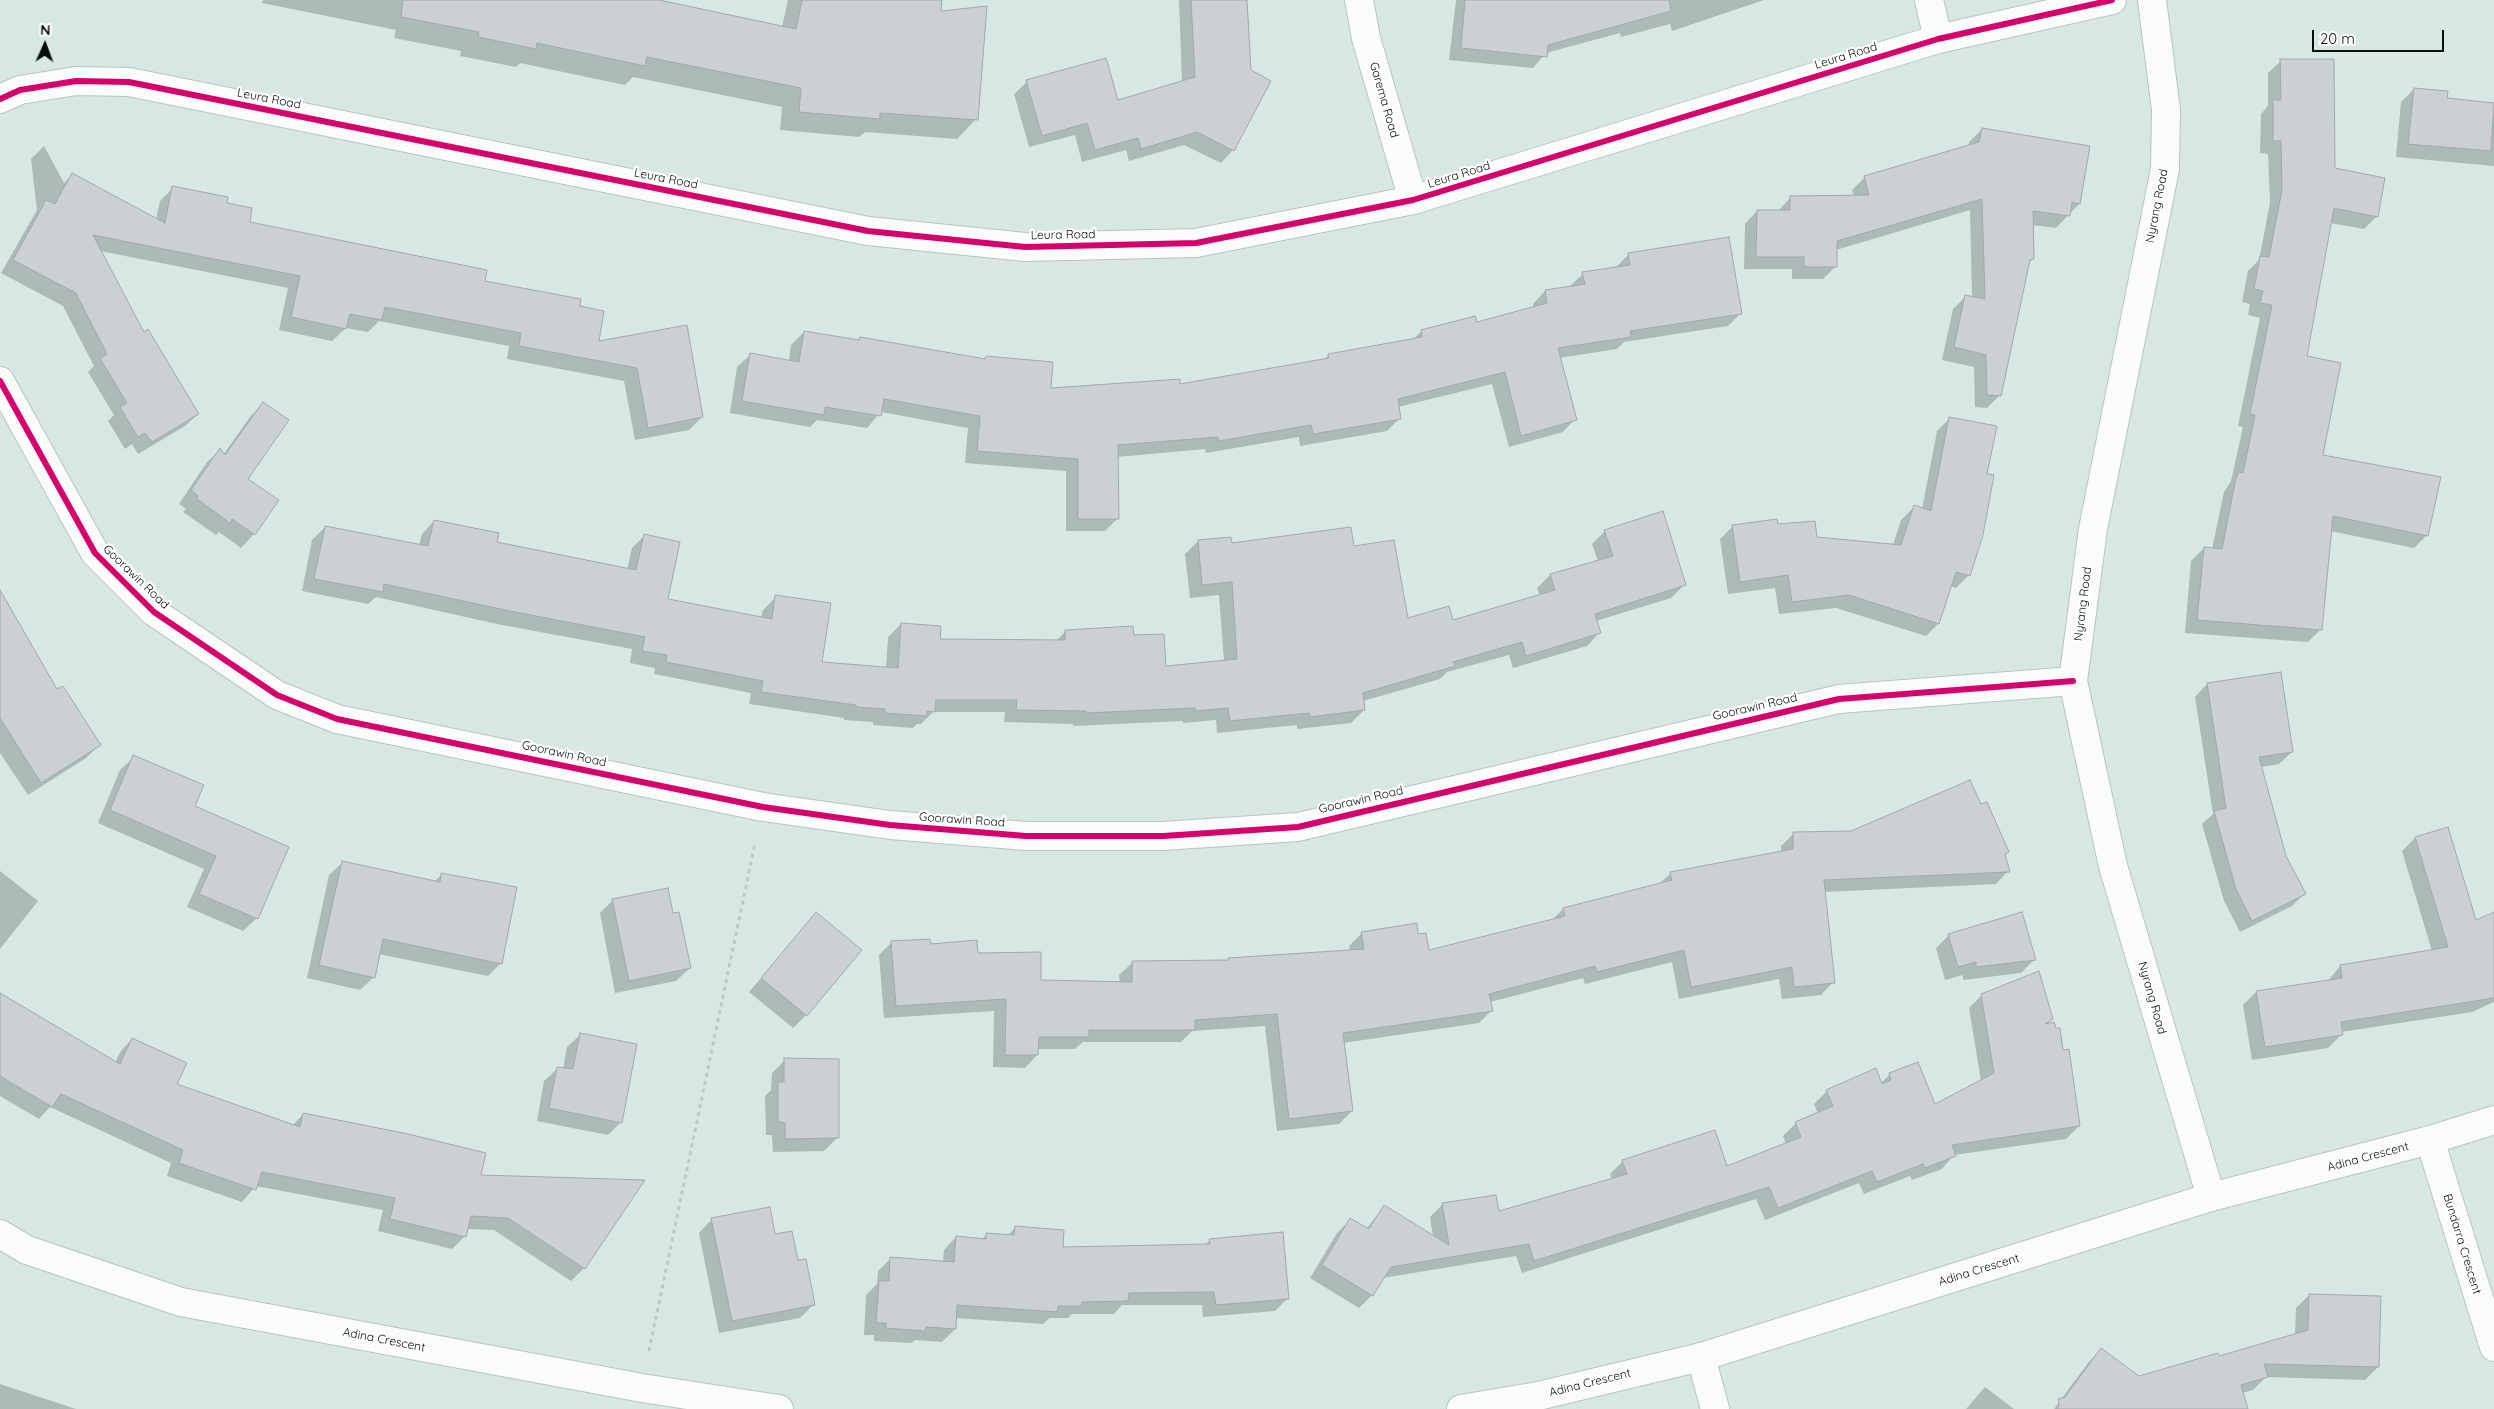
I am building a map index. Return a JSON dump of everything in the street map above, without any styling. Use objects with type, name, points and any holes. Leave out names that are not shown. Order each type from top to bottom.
[{"type":"street","name":"Garema Road","points":[[1359,0],[1366,38],[1413,200]]},
{"type":"street","points":[[1929,0],[1938,39]]},
{"type":"street","name":"Leura Road","points":[[0,100],[20,90],[76,81],[129,82],[868,231],[1025,247],[1196,244],[1413,200],[1938,39],[2112,0]]},
{"type":"street","name":"Nyrang Road","points":[[2152,0],[2166,110],[2165,169],[2093,529],[2073,681],[2113,866],[2211,1197]]},
{"type":"street","name":"Goorawin Road","points":[[0,381],[95,553],[154,612],[277,695],[337,719],[763,807],[890,825],[1026,836],[1163,836],[1298,827],[1839,699],[2073,681]]},
{"type":"street","name":"Adina Crescent","points":[[1461,1409],[1538,1396],[1701,1357],[2211,1197],[2430,1140],[2494,1120]]},
{"type":"street","name":"Bundarra Crescent","points":[[2430,1140],[2494,1347]]},
{"type":"street","name":"Adina Crescent","points":[[0,1234],[28,1250],[181,1302],[642,1388],[779,1409]]},
{"type":"street","points":[[1701,1357],[1715,1409]]},
{"type":"path","points":[[642,1388],[763,807]]},
{"type":"building","points":[[403,0],[659,0],[796,29],[802,0],[942,0],[941,11],[987,6],[978,120],[880,113],[880,119],[799,112],[801,88],[647,57],[645,66],[537,43],[536,49],[478,37],[479,32],[401,17]]},
{"type":"building","points":[[1191,0],[1247,0],[1251,70],[1271,81],[1234,151],[1197,132],[1141,149],[1138,138],[1095,150],[1087,123],[1042,136],[1026,80],[1106,58],[1118,100],[1195,77]]},
{"type":"building","points":[[1465,0],[1669,0],[1671,11],[1548,45],[1547,57],[1461,48]]},
{"type":"building","points":[[2280,59],[2334,59],[2335,168],[2385,178],[2378,217],[2334,208],[2307,356],[2341,363],[2323,455],[2441,477],[2428,536],[2333,516],[2322,630],[2197,620],[2204,547],[2222,549],[2236,478],[2239,472],[2243,473],[2255,415],[2250,414],[2272,305],[2260,303],[2263,291],[2254,289],[2260,256],[2269,257],[2282,190],[2281,141],[2273,141],[2273,100],[2281,100]]},
{"type":"building","points":[[2414,88],[2448,91],[2447,98],[2494,103],[2491,151],[2408,144]]},
{"type":"building","points":[[1982,128],[2090,146],[2080,204],[2072,202],[2070,216],[2033,211],[2034,259],[2030,260],[2001,396],[1987,395],[1986,355],[1954,347],[1965,295],[1985,299],[1982,199],[1837,241],[1837,267],[1804,267],[1804,257],[1756,257],[1757,210],[1790,210],[1790,196],[1869,195],[1864,176],[1979,142]]},
{"type":"building","points":[[72,173],[165,223],[172,186],[228,197],[227,203],[252,208],[250,222],[487,270],[485,281],[581,299],[580,306],[604,311],[599,341],[687,325],[703,417],[648,428],[637,368],[519,346],[521,333],[385,307],[382,320],[350,314],[346,329],[291,317],[300,276],[93,235],[144,332],[148,329],[199,414],[152,442],[145,433],[138,437],[120,407],[127,403],[100,358],[107,354],[76,293],[13,260],[46,200],[55,204]]},
{"type":"building","points":[[1729,237],[1742,314],[1630,331],[1631,337],[1558,348],[1577,420],[1521,436],[1505,372],[1398,399],[1401,419],[1313,434],[1311,425],[1219,441],[1218,437],[1118,445],[1119,519],[1078,519],[1078,459],[977,451],[980,416],[884,399],[881,416],[825,407],[824,415],[742,401],[750,353],[799,362],[804,331],[859,340],[860,337],[985,359],[986,356],[1053,362],[1051,388],[1180,379],[1180,384],[1329,358],[1328,354],[1422,337],[1421,330],[1475,316],[1477,322],[1547,303],[1545,290],[1585,284],[1582,272],[1630,265],[1628,253]]},
{"type":"building","points":[[263,402],[289,420],[248,479],[279,500],[255,535],[232,519],[230,523],[196,498],[198,496],[191,490],[220,448],[225,455]]},
{"type":"building","points":[[1949,417],[1997,426],[1987,474],[1994,475],[1983,535],[1970,576],[1956,572],[1939,624],[1849,595],[1792,602],[1788,575],[1740,582],[1732,525],[1777,519],[1778,524],[1815,521],[1817,537],[1901,545],[1914,505],[1931,511]]},
{"type":"building","points":[[1663,511],[1686,585],[1595,614],[1601,633],[1526,656],[1522,642],[1453,662],[1455,666],[1363,693],[1365,710],[1310,717],[1309,713],[1230,721],[1228,708],[1195,711],[1195,708],[1086,713],[1086,711],[1016,710],[1017,700],[936,700],[935,712],[927,711],[927,716],[885,713],[885,709],[856,707],[856,705],[761,692],[763,681],[666,662],[667,655],[642,651],[645,637],[384,584],[383,592],[314,579],[325,526],[428,546],[434,520],[499,533],[497,542],[636,570],[644,534],[680,542],[668,599],[772,619],[775,595],[831,603],[822,662],[898,668],[901,623],[941,626],[940,639],[1065,640],[1065,630],[1133,626],[1134,635],[1164,634],[1166,666],[1237,659],[1232,582],[1202,585],[1198,540],[1231,537],[1232,543],[1351,527],[1354,546],[1394,540],[1408,618],[1449,606],[1453,620],[1555,590],[1550,574],[1613,556],[1604,530]]},
{"type":"building","points":[[0,590],[57,689],[63,686],[101,745],[41,783],[0,718]]},
{"type":"building","points":[[2281,672],[2293,752],[2259,757],[2286,856],[2306,894],[2252,921],[2236,889],[2214,811],[2226,808],[2207,683]]},
{"type":"building","points":[[133,755],[204,785],[195,806],[289,847],[258,919],[199,894],[216,856],[110,810]]},
{"type":"building","points":[[1970,780],[1981,804],[1987,802],[2009,852],[2005,854],[2010,872],[1824,880],[1835,983],[1794,987],[1792,967],[1691,987],[1684,950],[1597,972],[1595,966],[1489,994],[1493,1011],[1343,1033],[1353,1111],[1289,1119],[1277,1014],[1195,1020],[1195,1030],[1089,1030],[1089,1037],[1039,1037],[1038,1055],[1005,1055],[1006,999],[896,1006],[891,941],[930,939],[931,944],[977,940],[978,953],[1041,952],[1041,980],[1132,982],[1132,961],[1229,960],[1228,958],[1364,949],[1361,932],[1417,923],[1418,934],[1426,933],[1429,950],[1565,916],[1563,908],[1672,880],[1670,872],[1793,849],[1793,832],[1851,831]]},
{"type":"building","points":[[2448,827],[2476,920],[2494,912],[2494,998],[2341,1022],[2343,1035],[2265,1047],[2256,991],[2342,978],[2340,965],[2448,947],[2415,837]]},
{"type":"building","points":[[342,861],[440,882],[441,873],[517,887],[502,964],[383,939],[375,978],[319,965]]},
{"type":"building","points":[[668,888],[673,913],[679,912],[691,968],[629,981],[612,899]]},
{"type":"building","points":[[816,912],[862,950],[807,1016],[761,978]]},
{"type":"building","points":[[2022,912],[2036,960],[1976,967],[1976,962],[1958,967],[1948,934]]},
{"type":"building","points":[[2039,971],[2053,1019],[2045,1024],[2054,1022],[2056,1028],[2060,1028],[2063,1050],[2069,1049],[2080,1126],[1952,1145],[1956,1156],[1925,1168],[1923,1164],[1877,1182],[1872,1171],[1778,1208],[1769,1187],[1534,1261],[1529,1244],[1391,1267],[1373,1296],[1322,1265],[1350,1218],[1369,1229],[1384,1205],[1449,1245],[1442,1203],[1496,1195],[1499,1211],[1627,1174],[1622,1160],[1715,1130],[1727,1166],[1801,1137],[1795,1122],[1833,1106],[1826,1090],[1876,1068],[1882,1084],[1891,1080],[1889,1073],[1918,1062],[1935,1104],[1994,1073],[1981,994]]},
{"type":"building","points":[[0,993],[120,1064],[132,1038],[187,1063],[177,1084],[300,1127],[303,1113],[408,1134],[486,1153],[481,1175],[645,1180],[585,1269],[508,1218],[471,1216],[466,1237],[390,1219],[395,1198],[262,1172],[256,1190],[179,1163],[183,1150],[61,1094],[52,1107],[0,1076]]},
{"type":"building","points":[[580,1033],[637,1044],[622,1123],[549,1108],[557,1067],[573,1069]]},
{"type":"building","points":[[784,1058],[839,1059],[839,1138],[785,1139],[785,1123],[778,1122],[778,1082],[784,1082]]},
{"type":"building","points":[[770,1207],[775,1234],[792,1231],[798,1260],[806,1259],[815,1305],[732,1321],[711,1218]]},
{"type":"building","points":[[1015,1226],[1064,1230],[1063,1247],[1210,1244],[1209,1239],[1283,1232],[1289,1299],[1216,1305],[1214,1292],[1129,1293],[1128,1301],[1082,1302],[1082,1306],[1058,1306],[1057,1312],[957,1305],[956,1329],[926,1327],[925,1331],[886,1328],[886,1323],[876,1323],[879,1281],[889,1281],[890,1257],[954,1262],[956,1236],[986,1239],[986,1233],[1014,1235]]},
{"type":"building","points":[[2309,1294],[2381,1296],[2379,1367],[2264,1364],[2268,1377],[2241,1385],[2248,1409],[2057,1409],[2059,1406],[2058,1399],[2065,1397],[2101,1348],[2139,1376],[2218,1353],[2219,1356],[2308,1330]]},
{"type":"cycle path","points":[[0,99],[20,90],[76,81],[129,82],[868,231],[1025,247],[1196,243],[1413,200],[1938,39],[2112,0]]},
{"type":"cycle path","points":[[0,381],[95,553],[154,612],[277,695],[337,719],[763,807],[890,825],[1026,836],[1163,836],[1298,827],[1839,699],[2073,681]]}]
